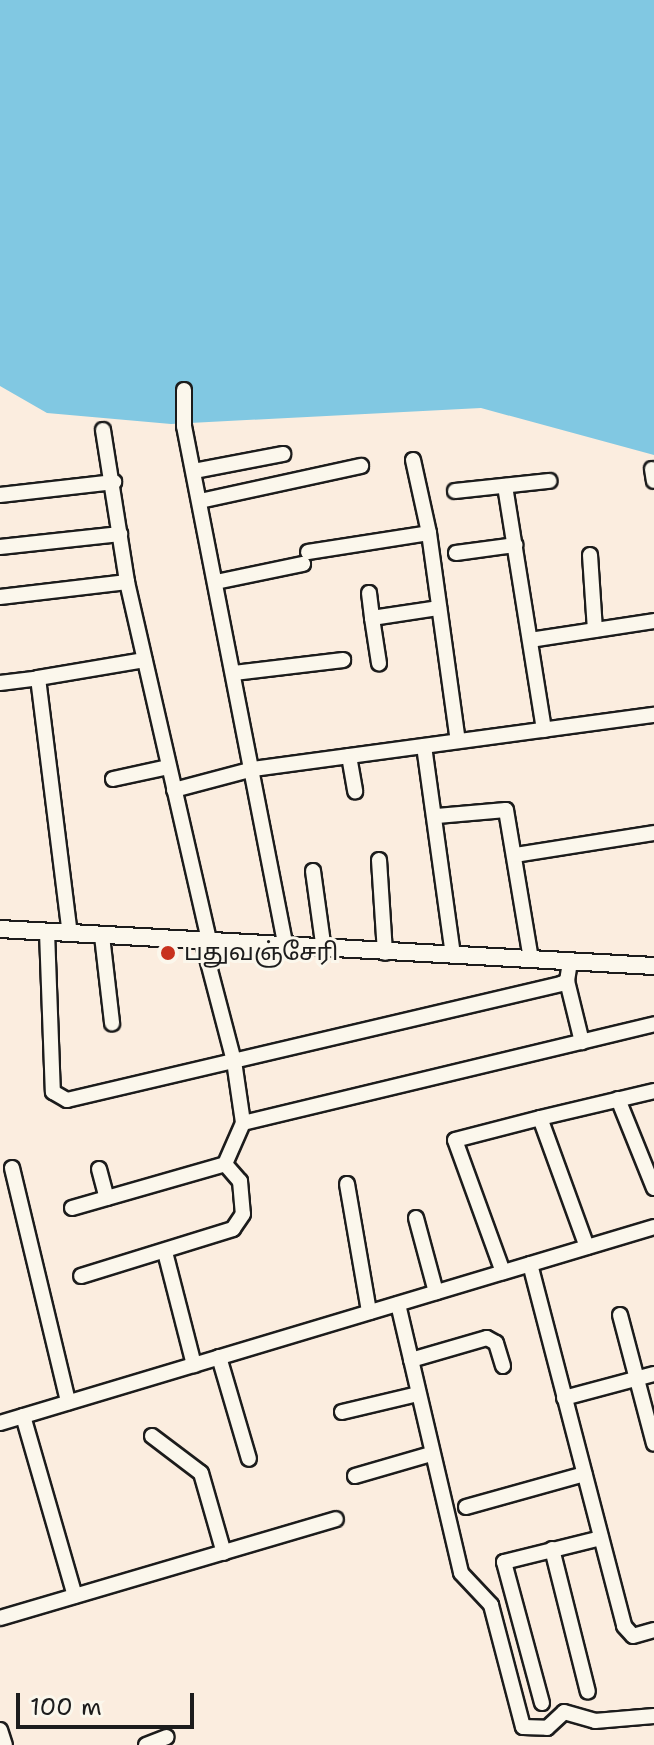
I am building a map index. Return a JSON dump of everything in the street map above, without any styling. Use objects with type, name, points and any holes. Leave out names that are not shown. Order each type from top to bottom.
[{"type":"main road","points":[[0,929],[286,948],[654,966]]},
{"type":"street","points":[[184,390],[184,426],[286,948]]},
{"type":"street","points":[[103,430],[114,482],[127,582],[234,1061],[243,1123],[225,1164]]},
{"type":"street","points":[[194,471],[283,454]]},
{"type":"street","points":[[413,460],[429,533],[458,741]]},
{"type":"street","points":[[200,501],[361,466]]},
{"type":"street","points":[[455,491],[549,481]]},
{"type":"street","points":[[0,495],[114,482]]},
{"type":"street","points":[[505,486],[544,730]]},
{"type":"street","points":[[216,582],[305,558],[429,533]]},
{"type":"street","points":[[0,547],[120,534]]},
{"type":"street","points":[[456,553],[515,545]]},
{"type":"street","points":[[590,555],[595,630]]},
{"type":"street","points":[[0,597],[127,582]]},
{"type":"street","points":[[369,593],[379,663]]},
{"type":"street","points":[[372,618],[439,608]]},
{"type":"street","points":[[530,640],[654,621]]},
{"type":"street","points":[[0,683],[144,660]]},
{"type":"street","points":[[234,673],[343,660]]},
{"type":"street","points":[[38,678],[70,934]]},
{"type":"street","points":[[174,790],[253,769],[654,715]]},
{"type":"street","points":[[424,746],[437,816],[453,956]]},
{"type":"street","points":[[349,756],[355,791]]},
{"type":"street","points":[[113,779],[168,767]]},
{"type":"street","points":[[437,816],[503,807],[515,855],[531,960]]},
{"type":"street","points":[[515,855],[654,833]]},
{"type":"street","points":[[379,860],[385,953]]},
{"type":"street","points":[[313,871],[324,950]]},
{"type":"street","points":[[47,932],[53,1092],[59,1099],[234,1061],[567,981]]},
{"type":"street","points":[[102,936],[112,1023]]},
{"type":"street","points":[[570,962],[567,981],[582,1042]]},
{"type":"street","points":[[243,1123],[654,1024]]},
{"type":"street","points":[[503,1272],[455,1140],[654,1091]]},
{"type":"street","points":[[618,1099],[654,1188]]},
{"type":"street","points":[[540,1118],[587,1247]]},
{"type":"street","points":[[72,1208],[225,1164]]},
{"type":"street","points":[[81,1276],[165,1252],[242,1222],[238,1174],[225,1164]]},
{"type":"street","points":[[12,1168],[68,1402]]},
{"type":"street","points":[[99,1169],[107,1198]]},
{"type":"street","points":[[347,1184],[369,1312]]},
{"type":"street","points":[[416,1218],[436,1292]]},
{"type":"street","points":[[0,1423],[654,1227]]},
{"type":"street","points":[[165,1252],[194,1365]]},
{"type":"street","points":[[530,1264],[627,1632],[633,1636],[654,1630]]},
{"type":"street","points":[[398,1304],[461,1573],[491,1605],[523,1727],[547,1728],[564,1712],[595,1721],[654,1716]]},
{"type":"street","points":[[620,1315],[654,1444]]},
{"type":"street","points":[[411,1360],[487,1338],[496,1343],[503,1366]]},
{"type":"street","points":[[219,1357],[249,1459]]},
{"type":"street","points":[[564,1398],[654,1374]]},
{"type":"street","points":[[342,1412],[418,1394]]},
{"type":"street","points":[[23,1416],[75,1596]]},
{"type":"street","points":[[152,1436],[201,1473],[224,1553]]},
{"type":"street","points":[[355,1476],[431,1454]]},
{"type":"street","points":[[466,1507],[584,1474]]},
{"type":"street","points":[[0,1618],[336,1519]]},
{"type":"street","points":[[542,1703],[504,1562],[601,1538]]},
{"type":"street","points":[[552,1549],[588,1692]]},
{"type":"street","points":[[0,1730],[5,1745]]},
{"type":"street","points":[[146,1745],[167,1737]]},
{"type":"water","points":[[0,0],[654,0],[654,455],[481,408],[171,424],[47,413],[0,386]]},
{"type":"place","name":"பதுவஞ்சேரி","points":[[168,953]]}]
